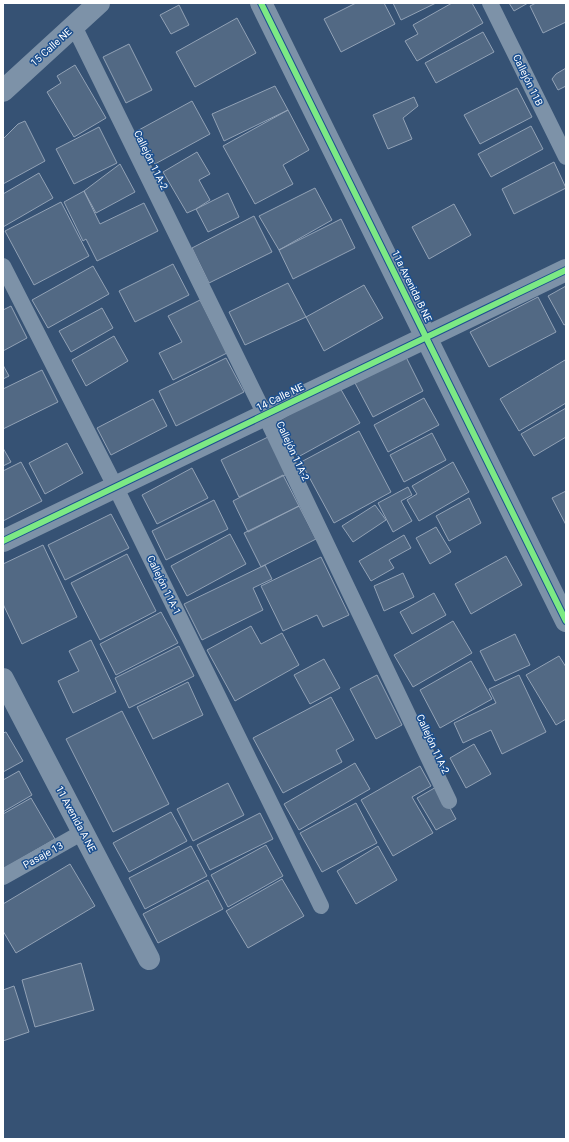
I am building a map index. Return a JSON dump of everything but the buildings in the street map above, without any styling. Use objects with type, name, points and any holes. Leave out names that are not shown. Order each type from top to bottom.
[{"type":"street","name":"15 Calle NE","points":[[3,91],[99,3]]},
{"type":"street","name":"11a Avenida B NE","points":[[262,3],[566,621]]},
{"type":"street","name":"14 Calle NE","points":[[3,541],[116,488],[566,270]]},
{"type":"street","name":"11 Avenida A NE","points":[[3,679],[149,959]]},
{"type":"lane","name":"Callejón 11B","points":[[490,3],[566,157]]},
{"type":"lane","name":"Callejón 11A-2","points":[[74,26],[265,415],[449,801]]},
{"type":"lane","name":"Callejón 11A-1","points":[[3,266],[116,488],[321,906]]},
{"type":"lane","name":"Pasaje 13","points":[[3,877],[83,832]]},
{"type":"cycle path","points":[[261,3],[566,621]]},
{"type":"cycle path","points":[[3,541],[566,270]]}]
